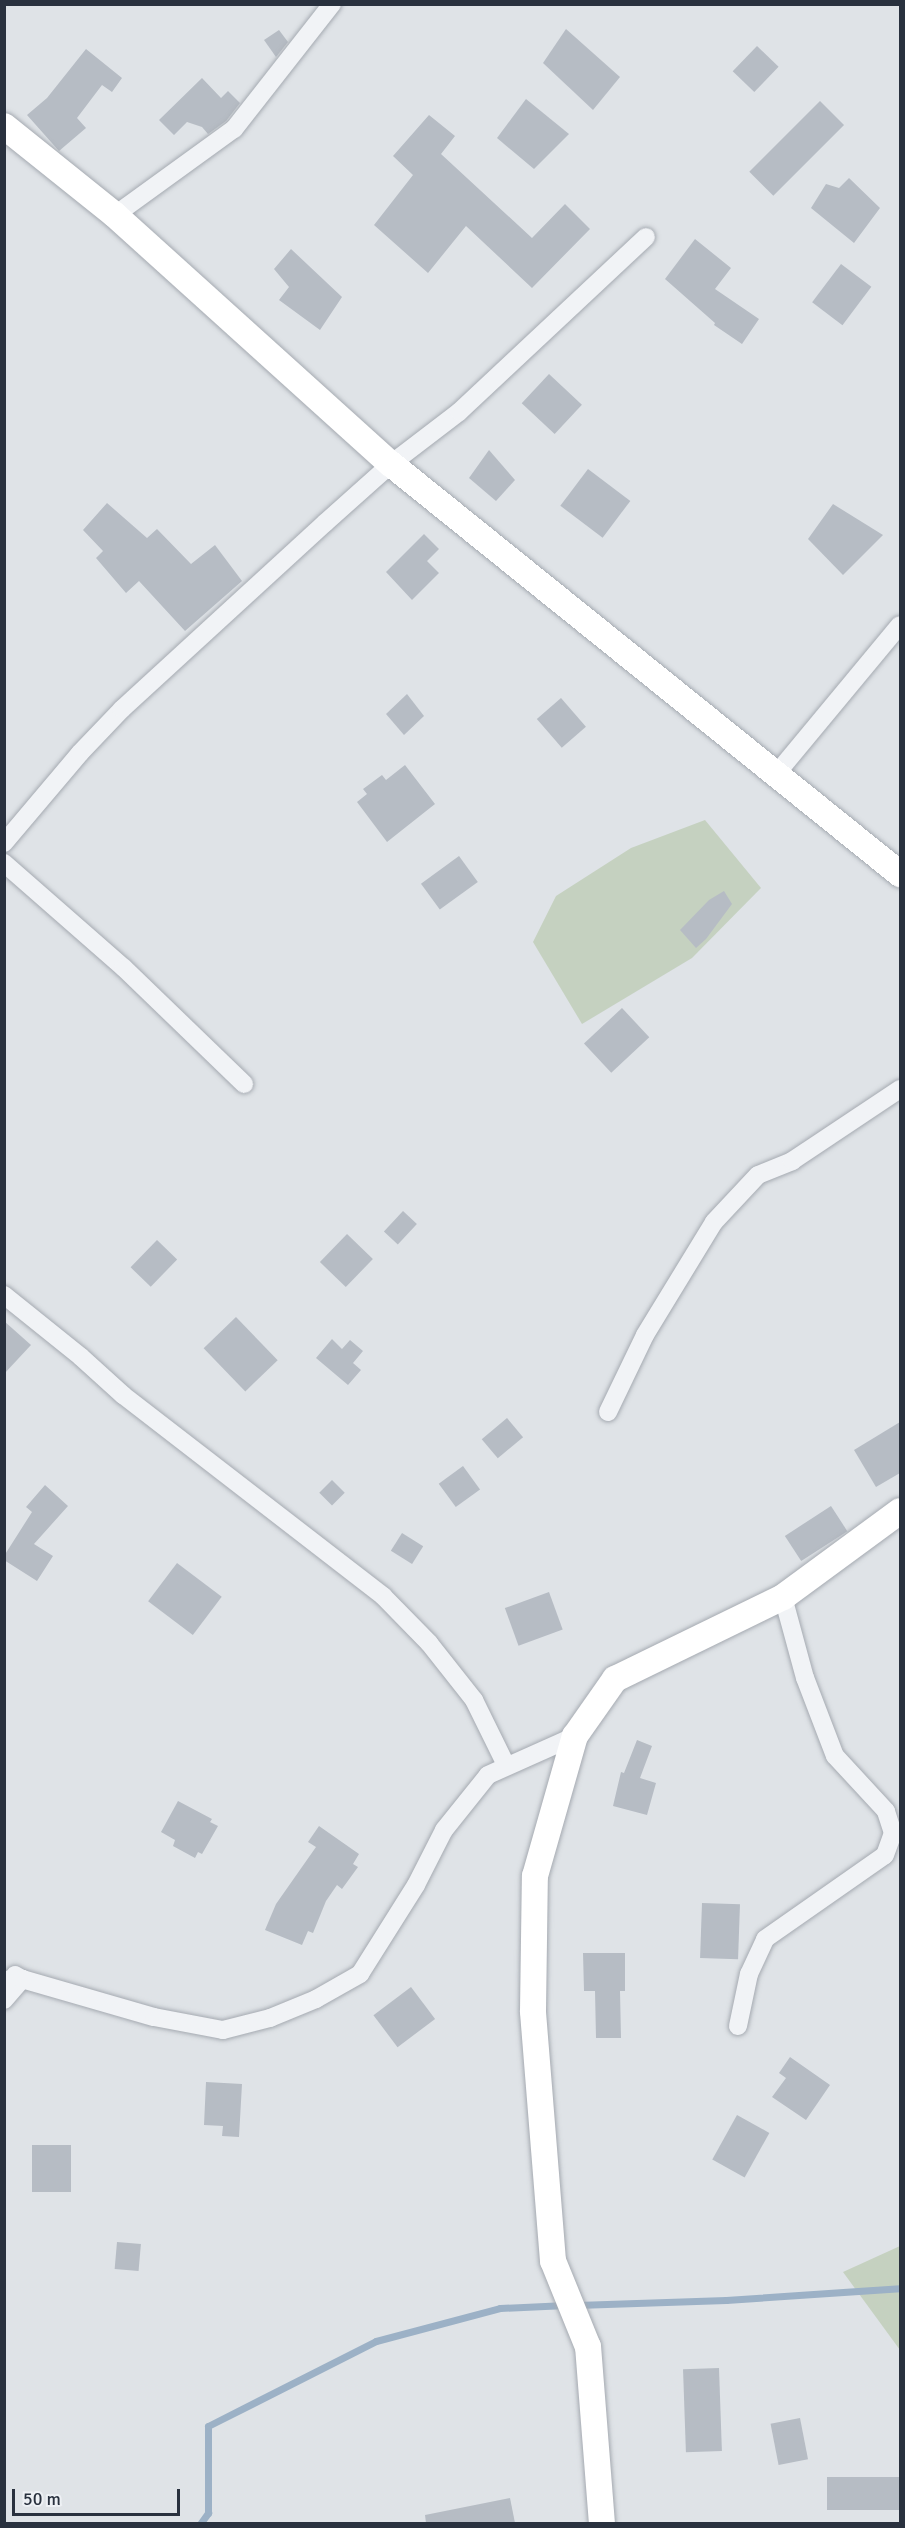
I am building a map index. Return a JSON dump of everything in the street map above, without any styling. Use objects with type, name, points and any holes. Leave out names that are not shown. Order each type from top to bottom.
[{"type":"main road","points":[[4,126],[115,215],[391,464],[900,874]]},
{"type":"main road","points":[[602,2523],[588,2347],[553,2261],[533,2011],[535,1876],[575,1736],[615,1679],[783,1597],[900,1511]]},
{"type":"street","points":[[115,215],[234,129],[332,4]]},
{"type":"street","points":[[4,843],[80,753],[122,710],[391,464],[459,412],[646,237]]},
{"type":"street","points":[[777,773],[900,625]]},
{"type":"street","points":[[4,863],[124,968],[244,1084]]},
{"type":"street","points":[[608,1412],[645,1335],[722,1214],[758,1174],[792,1161],[900,1089]]},
{"type":"street","points":[[4,1296],[81,1357],[123,1395],[383,1596],[429,1643],[474,1700],[506,1765]]},
{"type":"street","points":[[738,2026],[749,1974],[765,1940],[885,1855],[893,1833],[886,1811],[835,1756],[805,1678],[783,1597]]},
{"type":"street","points":[[4,1969],[13,1979],[154,2017],[223,2030],[270,2018],[316,2000],[360,1974],[416,1885],[444,1830],[488,1775],[575,1736]]},
{"type":"street","points":[[4,2000],[13,1979]]},
{"type":"green space","points":[[705,820],[761,888],[692,958],[582,1024],[533,942],[556,896],[631,848]]},
{"type":"green space","points":[[900,2246],[900,2350],[843,2272]]},
{"type":"building","points":[[566,29],[620,77],[593,110],[543,63]]},
{"type":"building","points":[[279,30],[288,42],[276,57],[264,40]]},
{"type":"building","points":[[757,46],[779,67],[754,92],[733,71]]},
{"type":"building","points":[[86,49],[122,78],[112,92],[102,85],[77,118],[86,128],[59,151],[27,115],[47,98]]},
{"type":"building","points":[[202,78],[221,98],[228,91],[240,103],[226,121],[208,134],[202,127],[187,122],[174,135],[159,120]]},
{"type":"building","points":[[526,99],[569,134],[534,169],[497,138]]},
{"type":"building","points":[[820,101],[844,125],[773,196],[749,172]]},
{"type":"building","points":[[429,115],[455,136],[441,154],[532,238],[565,204],[590,229],[532,288],[466,226],[428,273],[374,225],[413,175],[393,156]]},
{"type":"building","points":[[849,178],[880,208],[854,243],[811,208],[826,184],[839,188]]},
{"type":"building","points":[[695,239],[731,268],[715,289],[759,319],[742,344],[714,325],[715,323],[665,279]]},
{"type":"building","points":[[291,249],[342,297],[320,330],[279,300],[289,287],[274,269]]},
{"type":"building","points":[[841,264],[871,287],[842,325],[812,302]]},
{"type":"building","points":[[549,374],[582,405],[555,434],[522,403]]},
{"type":"building","points":[[489,450],[515,480],[496,501],[469,478]]},
{"type":"building","points":[[588,469],[630,501],[603,538],[560,506]]},
{"type":"building","points":[[107,503],[147,538],[157,529],[191,564],[215,545],[242,581],[185,631],[139,581],[126,593],[96,558],[103,551],[83,530]]},
{"type":"building","points":[[833,504],[883,535],[843,575],[808,539]]},
{"type":"building","points":[[424,534],[439,549],[427,561],[439,573],[412,600],[386,572]]},
{"type":"building","points":[[407,694],[424,716],[404,735],[386,714]]},
{"type":"building","points":[[561,698],[586,727],[562,748],[537,719]]},
{"type":"building","points":[[405,765],[435,804],[387,842],[357,802],[367,794],[363,789],[382,775],[386,780]]},
{"type":"building","points":[[459,856],[478,882],[440,910],[421,884]]},
{"type":"building","points":[[724,891],[732,904],[706,939],[696,948],[680,930],[709,900]]},
{"type":"building","points":[[622,1008],[649,1037],[611,1073],[584,1043]]},
{"type":"building","points":[[403,1211],[417,1224],[398,1244],[384,1231]]},
{"type":"building","points":[[347,1234],[373,1259],[346,1287],[320,1262]]},
{"type":"building","points":[[157,1240],[177,1259],[151,1287],[131,1267]]},
{"type":"building","points":[[236,1317],[278,1360],[245,1391],[204,1348]]},
{"type":"building","points":[[4,1321],[31,1345],[4,1374]]},
{"type":"building","points":[[332,1339],[342,1349],[350,1340],[363,1351],[353,1363],[361,1370],[348,1385],[316,1358]]},
{"type":"building","points":[[507,1418],[523,1437],[498,1458],[482,1439]]},
{"type":"building","points":[[900,1422],[900,1473],[876,1487],[854,1450]]},
{"type":"building","points":[[463,1466],[480,1489],[456,1507],[439,1484]]},
{"type":"building","points":[[332,1480],[345,1493],[332,1505],[319,1493]]},
{"type":"building","points":[[45,1485],[68,1506],[34,1544],[53,1556],[37,1581],[4,1560],[4,1556],[32,1512],[26,1507]]},
{"type":"building","points":[[831,1506],[847,1531],[801,1561],[785,1536]]},
{"type":"building","points":[[402,1533],[423,1546],[412,1564],[391,1551]]},
{"type":"building","points":[[177,1563],[222,1597],[193,1635],[148,1601]]},
{"type":"building","points":[[549,1592],[563,1630],[519,1646],[505,1608]]},
{"type":"building","points":[[637,1740],[652,1746],[640,1778],[656,1783],[647,1815],[613,1806],[621,1772],[624,1773]]},
{"type":"building","points":[[178,1801],[212,1819],[210,1822],[218,1826],[202,1854],[198,1852],[195,1858],[173,1846],[175,1840],[161,1832]]},
{"type":"building","points":[[319,1826],[359,1854],[353,1864],[358,1867],[342,1889],[337,1885],[326,1901],[313,1933],[308,1931],[302,1945],[265,1930],[276,1904],[316,1847],[308,1842]]},
{"type":"building","points":[[702,1903],[740,1904],[738,1959],[700,1958]]},
{"type":"building","points":[[583,1953],[625,1953],[625,1991],[620,1991],[621,2038],[596,2038],[595,1991],[584,1991]]},
{"type":"building","points":[[411,1987],[435,2019],[398,2047],[373,2015]]},
{"type":"building","points":[[790,2057],[830,2085],[806,2120],[772,2097],[786,2078],[779,2073]]},
{"type":"building","points":[[206,2082],[242,2084],[239,2137],[222,2136],[223,2126],[204,2125]]},
{"type":"building","points":[[737,2115],[769,2133],[745,2178],[712,2160]]},
{"type":"building","points":[[32,2145],[71,2145],[71,2192],[32,2192]]},
{"type":"building","points":[[117,2242],[141,2244],[139,2271],[115,2269]]},
{"type":"building","points":[[719,2368],[722,2451],[686,2452],[683,2369]]},
{"type":"building","points":[[800,2418],[808,2459],[779,2465],[771,2424]]},
{"type":"building","points":[[827,2477],[900,2477],[900,2510],[827,2510]]},
{"type":"building","points":[[510,2498],[515,2523],[426,2523],[425,2515]]},
{"type":"waterway","points":[[577,2305],[726,2300],[900,2288]]},
{"type":"waterway","points":[[200,2524],[208,2513],[208,2426],[376,2341],[500,2308],[566,2305]]}]
